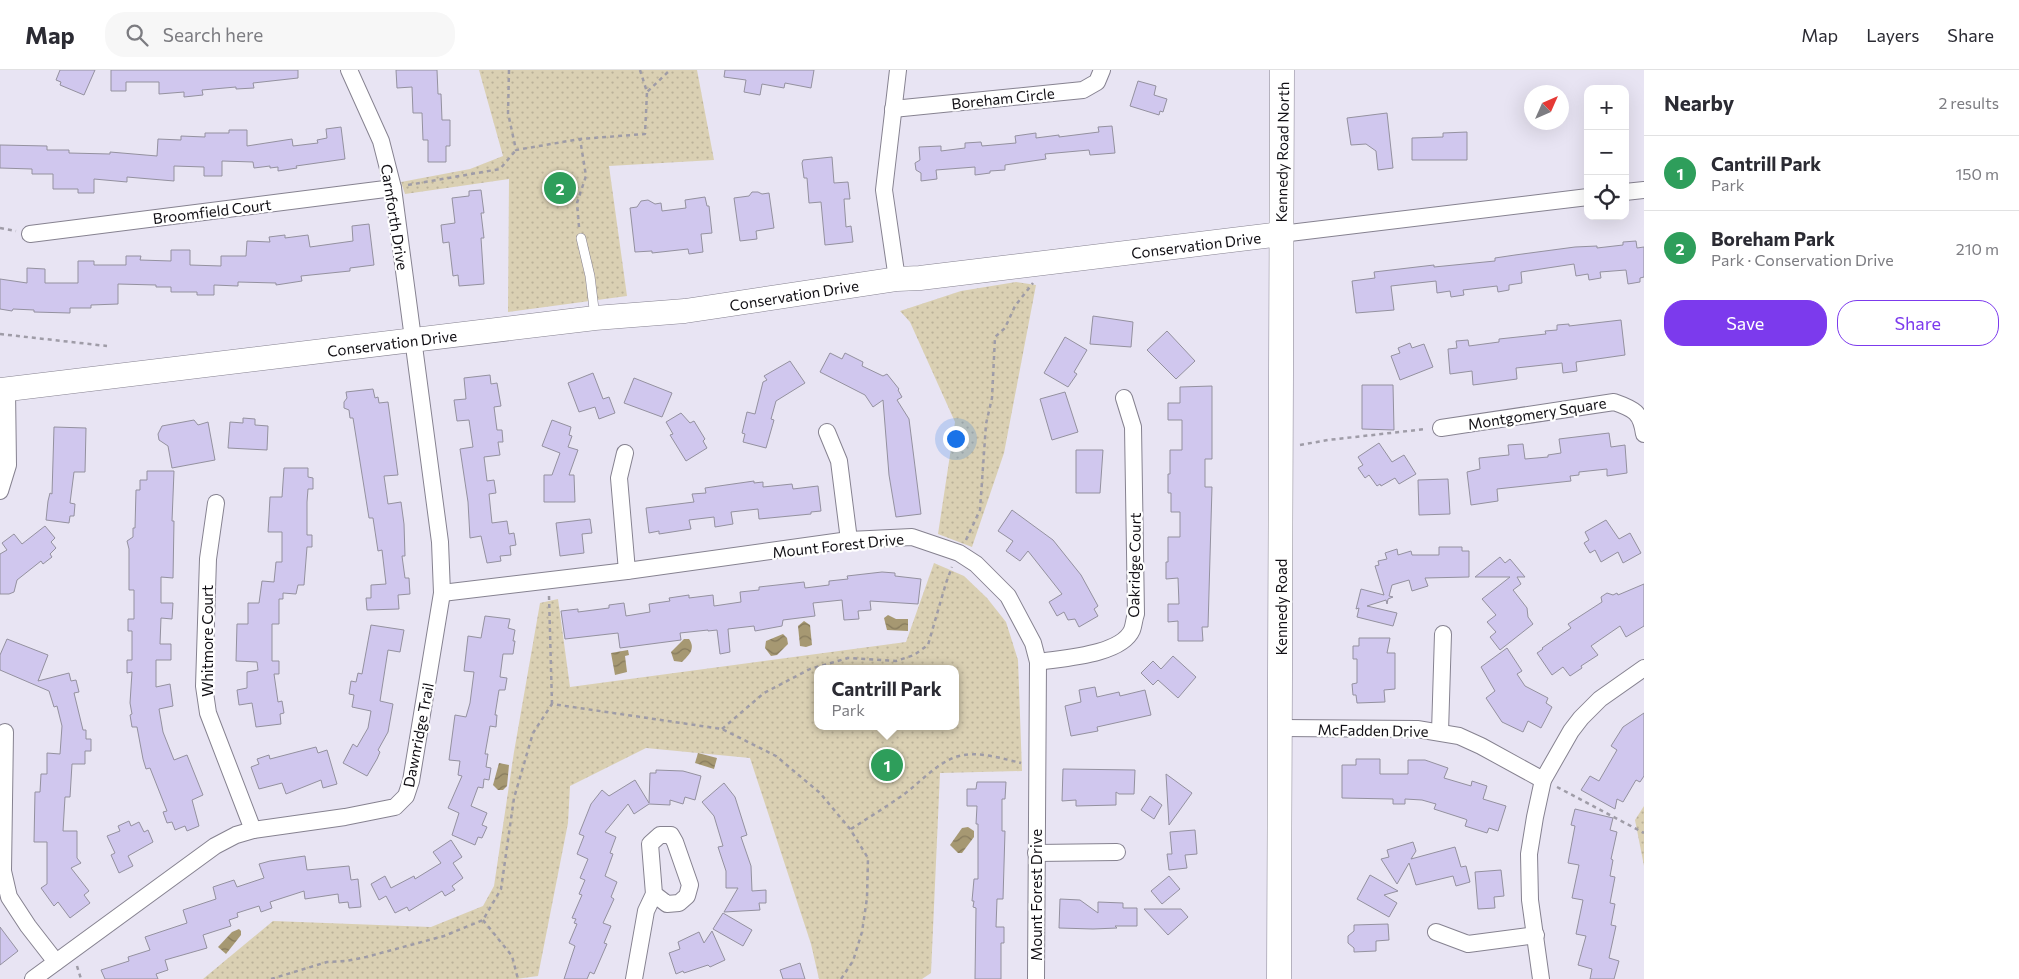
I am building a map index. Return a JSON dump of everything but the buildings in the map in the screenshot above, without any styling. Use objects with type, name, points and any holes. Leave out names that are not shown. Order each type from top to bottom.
[{"type":"street","name":"Carnforth Drive","points":[[349,70],[381,141],[394,188],[414,341]]},
{"type":"street","points":[[897,279],[884,190],[898,70]]},
{"type":"street","name":"Boreham Circle","points":[[893,109],[1083,90],[1097,82],[1102,70]]},
{"type":"street","name":"Kennedy Road North","points":[[1281,234],[1282,70]]},
{"type":"street","name":"Broomfield Court","points":[[30,234],[394,188]]},
{"type":"street","points":[[1629,192],[1644,190]]},
{"type":"street","name":"Conservation Drive","points":[[4,390],[595,318],[685,311],[897,279],[920,278],[1584,197]]},
{"type":"street","name":"Kennedy Road","points":[[1279,979],[1282,449],[1281,234]]},
{"type":"street","name":"Dawnridge Trail","points":[[33,979],[215,846],[236,835],[253,830],[377,811],[394,807],[406,796],[411,781],[442,593],[440,542],[414,341]]},
{"type":"street","points":[[0,491],[8,465],[4,390]]},
{"type":"street","name":"Oakridge Court","points":[[1038,662],[1109,649],[1121,642],[1132,630],[1136,614],[1133,427],[1124,398]]},
{"type":"street","name":"Montgomery Square","points":[[1441,428],[1614,402],[1638,413],[1644,434]]},
{"type":"street","points":[[828,432],[839,461],[848,540]]},
{"type":"street","points":[[625,453],[618,478],[627,571]]},
{"type":"street","name":"Whitmore Court","points":[[216,503],[208,559],[204,686],[208,713],[253,830]]},
{"type":"street","name":"Mount Forest Drive","points":[[442,593],[627,571],[848,540],[912,537],[959,553],[976,564],[1008,596],[1032,643],[1038,662],[1036,979]]},
{"type":"street","points":[[1440,732],[1443,634]]},
{"type":"street","points":[[1541,979],[1530,900],[1529,854],[1543,780],[1571,731],[1581,718],[1600,699],[1644,668]]},
{"type":"street","name":"McFadden Drive","points":[[1281,728],[1417,728],[1440,732],[1459,736],[1481,746],[1543,780]]},
{"type":"street","points":[[5,732],[3,872],[9,897],[28,926],[56,962]]},
{"type":"street","points":[[1036,853],[1118,852]]},
{"type":"street","points":[[634,979],[646,911],[654,894]]},
{"type":"street","points":[[1436,932],[1468,944],[1536,935]]},
{"type":"lane","points":[[581,238],[590,276],[595,318]]},
{"type":"path","points":[[509,70],[508,113],[516,150]]},
{"type":"path","points":[[394,188],[500,169],[516,150],[580,139],[645,134],[647,92],[640,70]]},
{"type":"path","points":[[647,92],[670,70]]},
{"type":"path","points":[[580,139],[586,176],[577,203],[577,221],[581,238]]},
{"type":"path","points":[[962,547],[980,510],[986,424],[992,398],[995,337],[1005,328],[1015,306],[1027,293],[1046,263]]},
{"type":"path","points":[[0,334],[107,346]]},
{"type":"path","points":[[1282,449],[1328,440],[1441,428]]},
{"type":"path","points":[[824,665],[848,658],[896,661],[914,655],[928,645],[954,562]]},
{"type":"path","points":[[271,979],[327,962],[366,957],[444,936],[483,920],[501,889],[514,798],[533,733],[552,704],[548,580]]},
{"type":"path","points":[[722,729],[764,692],[814,668]]},
{"type":"path","points":[[552,704],[722,729],[776,756],[820,793],[850,830],[868,858],[867,898],[862,932],[853,961],[840,979]]},
{"type":"path","points":[[850,830],[902,796],[944,762],[964,755],[991,757],[1038,766]]},
{"type":"path","points":[[1543,780],[1644,833]]},
{"type":"path","points":[[483,920],[512,956],[518,979]]},
{"type":"shaded area","points":[[479,70],[697,70],[714,160],[609,166],[627,296],[508,312],[509,179],[405,194],[401,182],[470,169],[503,156]]},
{"type":"shaded area","points":[[1016,282],[1036,285],[1004,453],[972,547],[938,534],[955,422],[910,322],[900,311],[961,291]]},
{"type":"shaded area","points":[[934,563],[964,576],[987,598],[1006,622],[1018,660],[1022,771],[940,773],[931,973],[922,979],[819,979],[811,944],[750,758],[646,748],[570,786],[568,823],[538,976],[516,979],[203,979],[273,921],[431,927],[483,906],[494,886],[514,752],[540,603],[558,599],[570,687],[906,642]]},
{"type":"shaded area","points":[[1644,806],[1644,866],[1635,820]]},
{"type":"water","points":[[888,615],[896,619],[908,619],[908,631],[887,630],[884,618]]},
{"type":"water","points":[[804,621],[810,625],[812,645],[806,647],[800,646],[798,626]]},
{"type":"water","points":[[783,634],[787,638],[788,644],[777,655],[771,656],[765,648],[766,641]]},
{"type":"water","points":[[684,639],[689,639],[692,646],[691,652],[682,662],[674,661],[671,652]]},
{"type":"water","points":[[628,650],[629,655],[625,656],[627,672],[615,675],[611,653]]},
{"type":"water","points":[[698,753],[717,758],[714,769],[695,763]]},
{"type":"water","points":[[499,763],[509,765],[507,786],[503,790],[498,790],[493,785]]},
{"type":"water","points":[[968,827],[974,831],[974,837],[962,853],[958,853],[950,845],[962,828]]},
{"type":"water","points":[[239,929],[241,935],[226,954],[218,947],[232,932]]},
{"type":"place","name":"Boreham Park","points":[[560,188]]},
{"type":"place","name":"Cantrill Park","points":[[887,765]]}]
